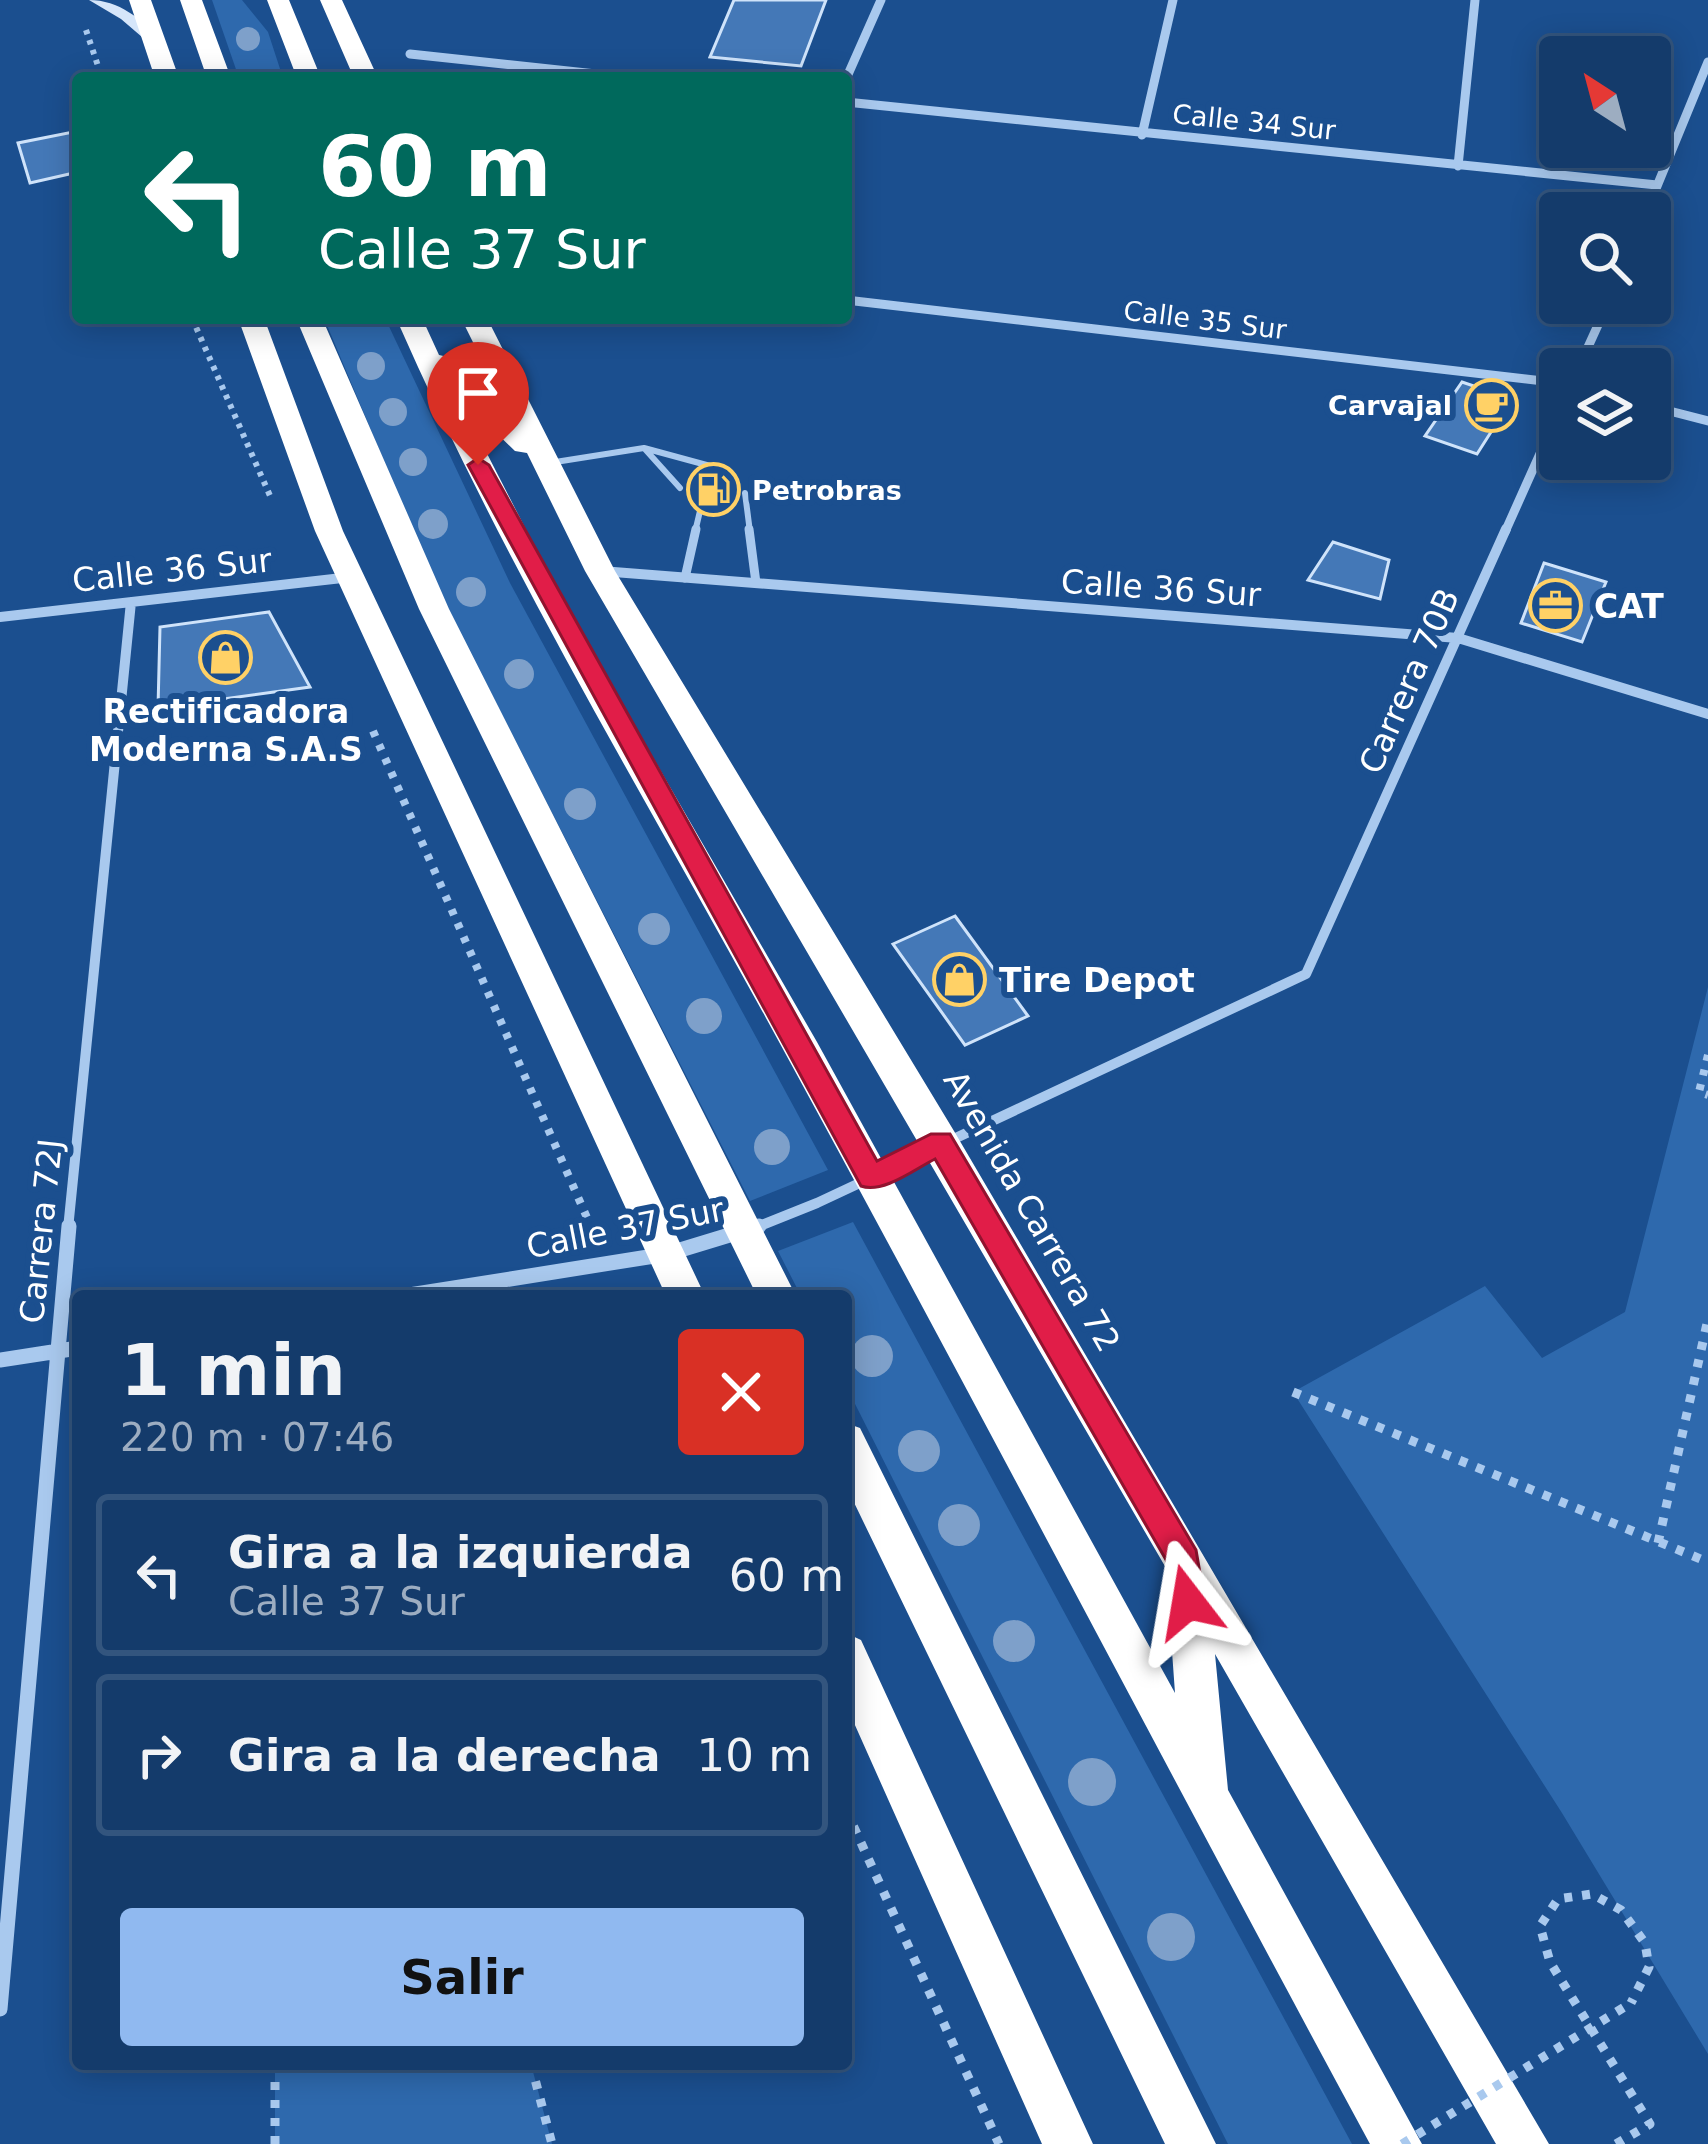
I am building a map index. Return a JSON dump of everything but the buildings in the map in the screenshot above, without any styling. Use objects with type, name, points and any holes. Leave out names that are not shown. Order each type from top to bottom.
[{"type":"highway","points":[[140,0],[165,72]]},
{"type":"highway","points":[[190,0],[217,72]]},
{"type":"highway","points":[[278,0],[307,72]]},
{"type":"highway","points":[[331,0],[363,72]]},
{"type":"highway","points":[[337,62],[344,29]]},
{"type":"highway","points":[[253,324],[302,465],[351,578],[683,1290]]},
{"type":"highway","points":[[280,324],[332,382]]},
{"type":"highway","points":[[310,324],[332,382],[472,688],[774,1290]]},
{"type":"highway","name":"Avenida Carrera 72","points":[[477,324],[600,571],[940,1142],[1524,2144]]},
{"type":"highway","points":[[415,332],[545,464]]},
{"type":"highway","points":[[415,332],[532,565],[1400,2144]]},
{"type":"highway","points":[[852,1454],[1191,2144]]},
{"type":"highway","points":[[1184,1562],[1208,1802]]},
{"type":"highway","points":[[852,1668],[1068,2144]]},
{"type":"highway","points":[[1150,2062],[1162,2144]]},
{"type":"street","points":[[95,0],[126,16],[154,40]]},
{"type":"street","points":[[849,72],[881,0]]},
{"type":"street","points":[[1142,135],[1173,0]]},
{"type":"street","points":[[1459,166],[1475,0]]},
{"type":"street","points":[[410,54],[577,72]]},
{"type":"street","points":[[1655,192],[1708,62]]},
{"type":"street","name":"Calle 34 Sur","points":[[852,103],[1658,185]]},
{"type":"street","name":"Calle 35 Sur","points":[[852,300],[1539,381]]},
{"type":"street","points":[[1671,412],[1708,422]]},
{"type":"street","name":"Carrera 70B","points":[[1306,974],[1539,456]]},
{"type":"street","name":"Calle 36 Sur","points":[[600,571],[1458,638],[1708,714]]},
{"type":"street","name":"Calle 36 Sur","points":[[0,617],[351,578]]},
{"type":"street","name":"Carrera 72J","points":[[0,2008],[56,1352],[131,602]]},
{"type":"street","name":"Calle 37 Sur","points":[[441,1290],[668,1254],[746,1231],[872,1178],[940,1142],[1306,974]]},
{"type":"street","points":[[0,1360],[72,1349]]},
{"type":"lane","points":[[644,448],[680,488]]},
{"type":"lane","points":[[545,464],[644,448],[725,470]]},
{"type":"lane","points":[[745,493],[756,583]]},
{"type":"lane","points":[[685,578],[700,511]]},
{"type":"path","points":[[82,20],[100,72]]},
{"type":"path","points":[[195,324],[272,501]]},
{"type":"path","points":[[364,710],[607,1264]]},
{"type":"path","points":[[1708,1055],[1699,1092],[1708,1095]]},
{"type":"path","points":[[1658,1543],[1708,1319]]},
{"type":"path","points":[[1293,1392],[1708,1562]]},
{"type":"path","points":[[852,1823],[999,2144]]},
{"type":"path","points":[[1400,2144],[1572,2041],[1592,2028],[1631,2003],[1649,1967],[1645,1943],[1621,1910],[1592,1894],[1558,1899],[1540,1926],[1550,1962],[1574,2002],[1584,2018],[1594,2034],[1614,2066],[1649,2124],[1616,2144]]},
{"type":"path","points":[[274,2144],[275,2070]]},
{"type":"path","points":[[533,2070],[552,2144]]},
{"type":"shaded area","points":[[212,0],[242,0],[268,32],[281,72],[237,72]]},
{"type":"shaded area","points":[[327,324],[388,324],[510,583],[828,1170],[750,1201],[435,583]]},
{"type":"shaded area","points":[[1708,987],[1708,2054],[1562,1813],[1293,1392],[1485,1286],[1542,1358],[1625,1312]]},
{"type":"shaded area","points":[[853,1222],[1352,2144],[1228,2144],[852,1398],[852,1290],[798,1290],[778,1251]]},
{"type":"shaded area","points":[[275,2070],[533,2070],[552,2144],[275,2144]]},
{"type":"place","name":"Carvajal","points":[[1491,405]]},
{"type":"place","name":"Petrobras","points":[[713,490]]},
{"type":"place","name":"CAT","points":[[1555,606]]},
{"type":"place","name":"Rectificadora Moderna S.A.S","points":[[226,657]]},
{"type":"place","name":"Tire Depot","points":[[960,980]]},
{"type":"route","points":[[478,465],[872,1178],[940,1142],[1184,1562],[1188,1602]]}]
